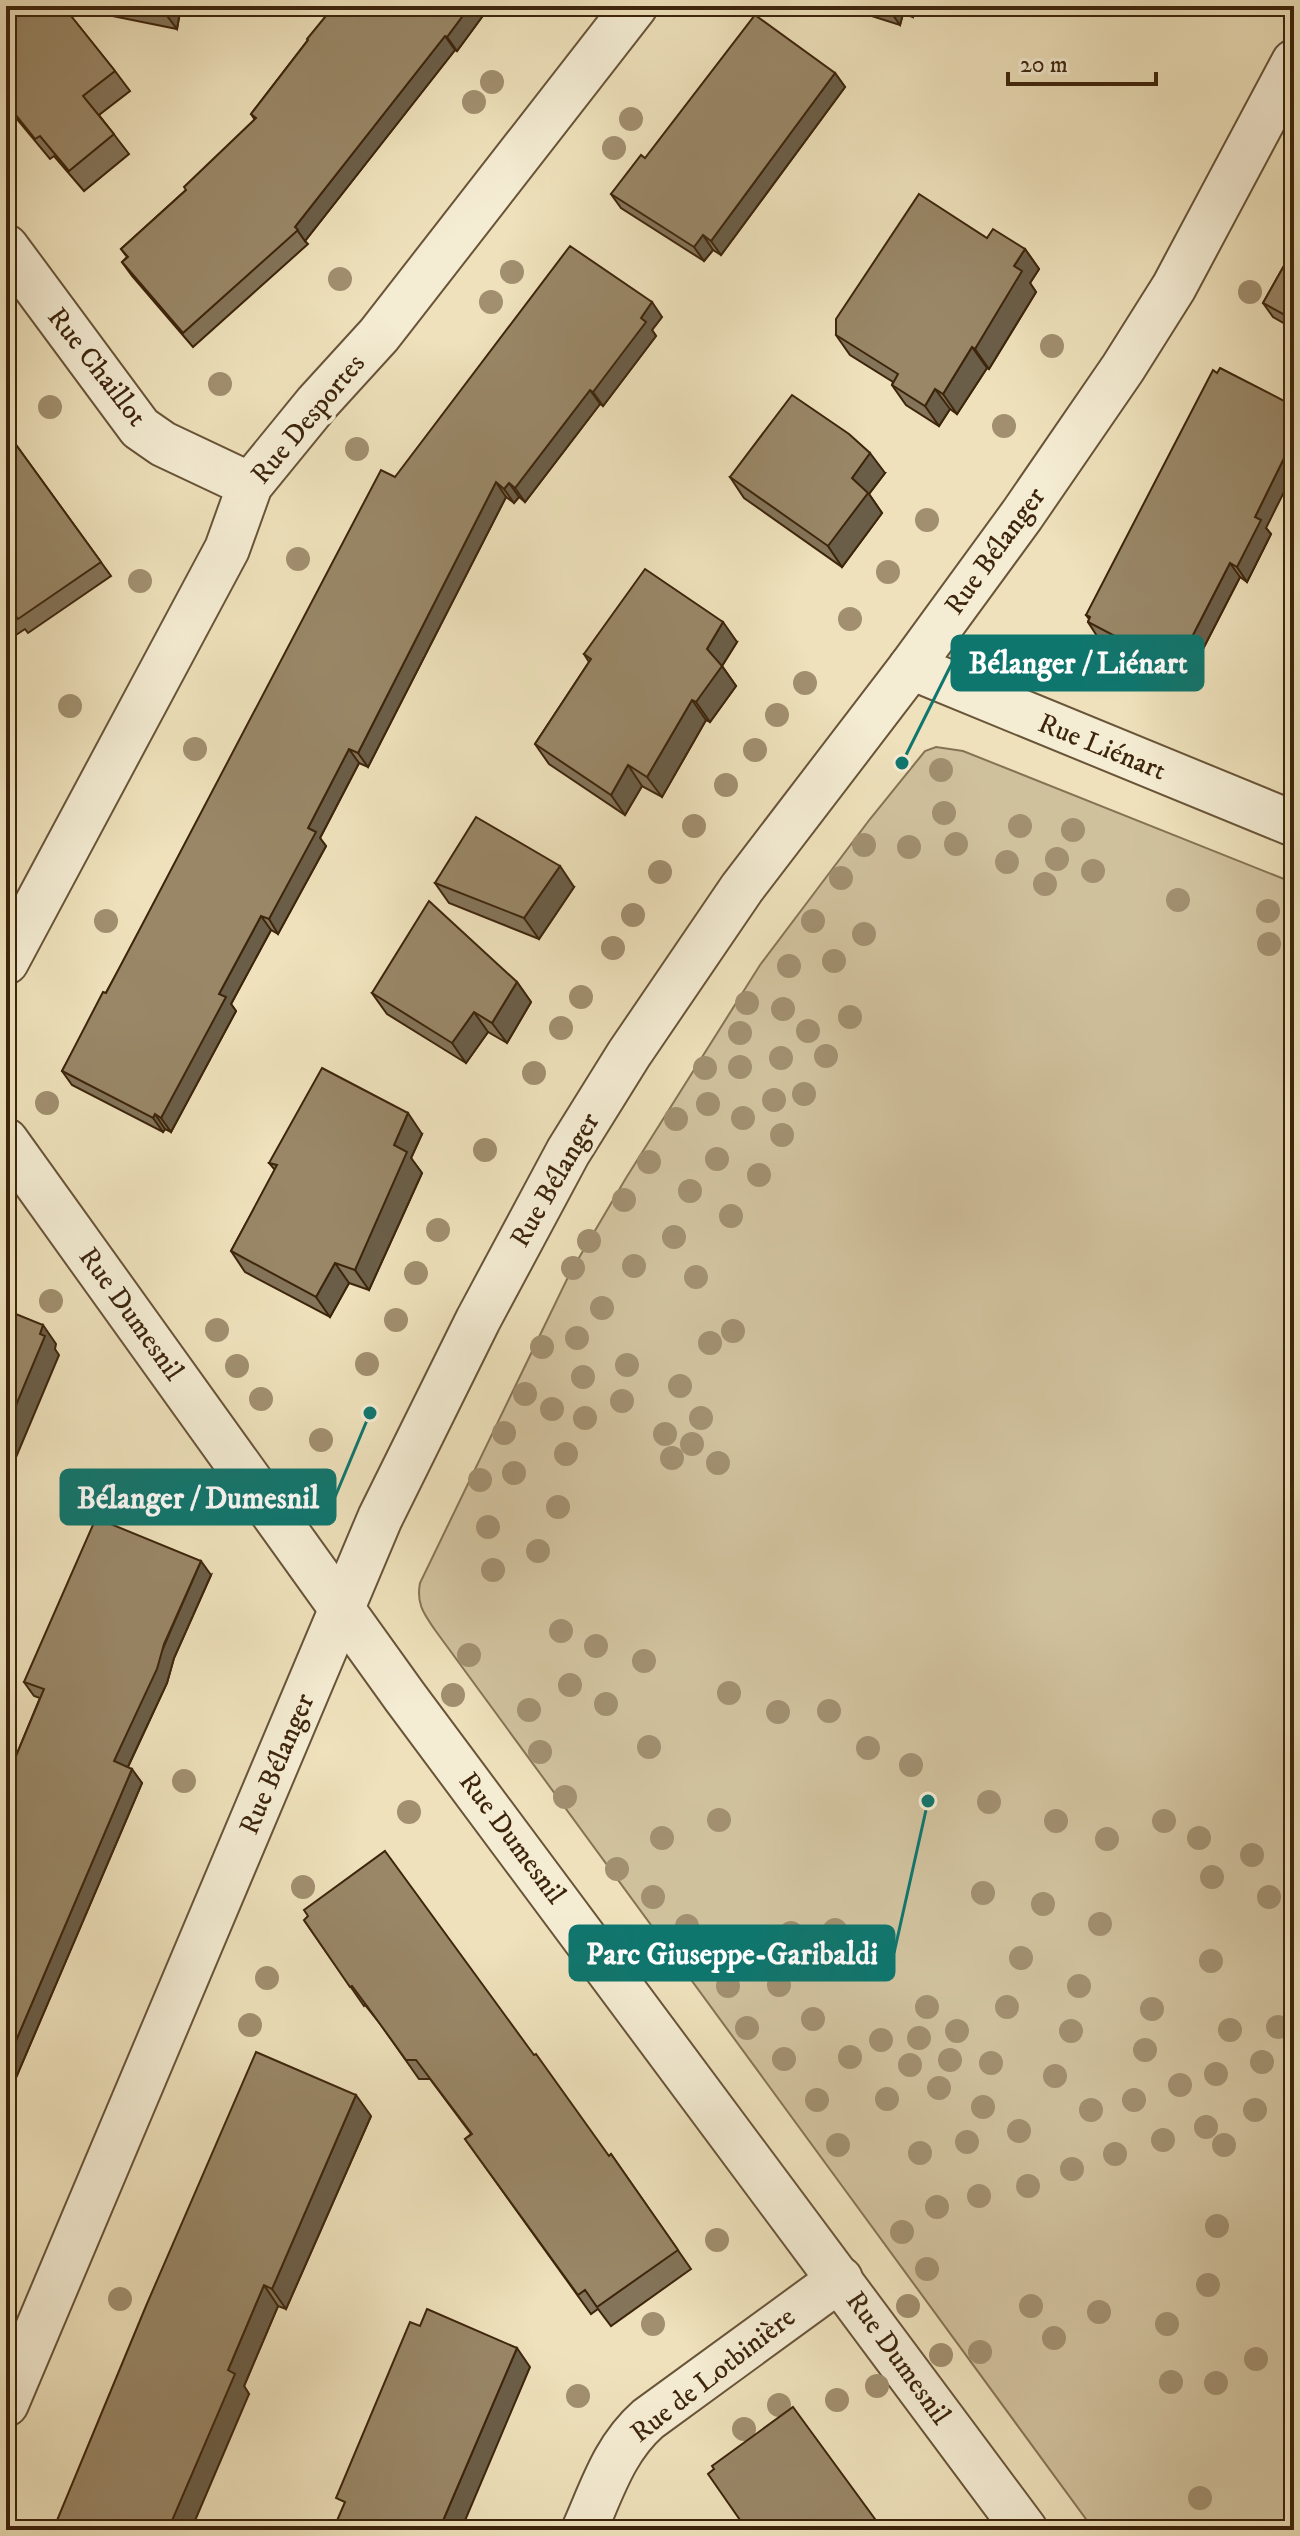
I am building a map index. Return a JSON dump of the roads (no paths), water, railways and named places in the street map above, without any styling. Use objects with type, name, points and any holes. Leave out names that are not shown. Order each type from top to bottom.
[{"type":"street","name":"Rue Desportes","points":[[6,962],[227,549],[250,485],[317,403],[379,335],[635,6]]},
{"type":"street","name":"Rue Bélanger","points":[[6,2404],[380,1518],[485,1307],[568,1152],[629,1054],[742,888],[911,667],[1022,515],[1166,301],[1294,62]]},
{"type":"street","name":"Rue Chaillot","points":[[6,247],[140,428],[163,444],[250,485]]},
{"type":"street","name":"Rue Liénart","points":[[911,667],[1294,824]]},
{"type":"street","name":"Rue Dumesnil","points":[[6,1141],[342,1609],[1025,2530]]},
{"type":"street","name":"Rue de Lotbinière","points":[[584,2530],[617,2455],[630,2435],[840,2279]]},
{"type":"place","name":"Bélanger / Liénart","points":[[902,763]]},
{"type":"place","name":"Bélanger / Dumesnil","points":[[370,1413]]},
{"type":"place","name":"Parc Giuseppe-Garibaldi","points":[[928,1801]]}]
